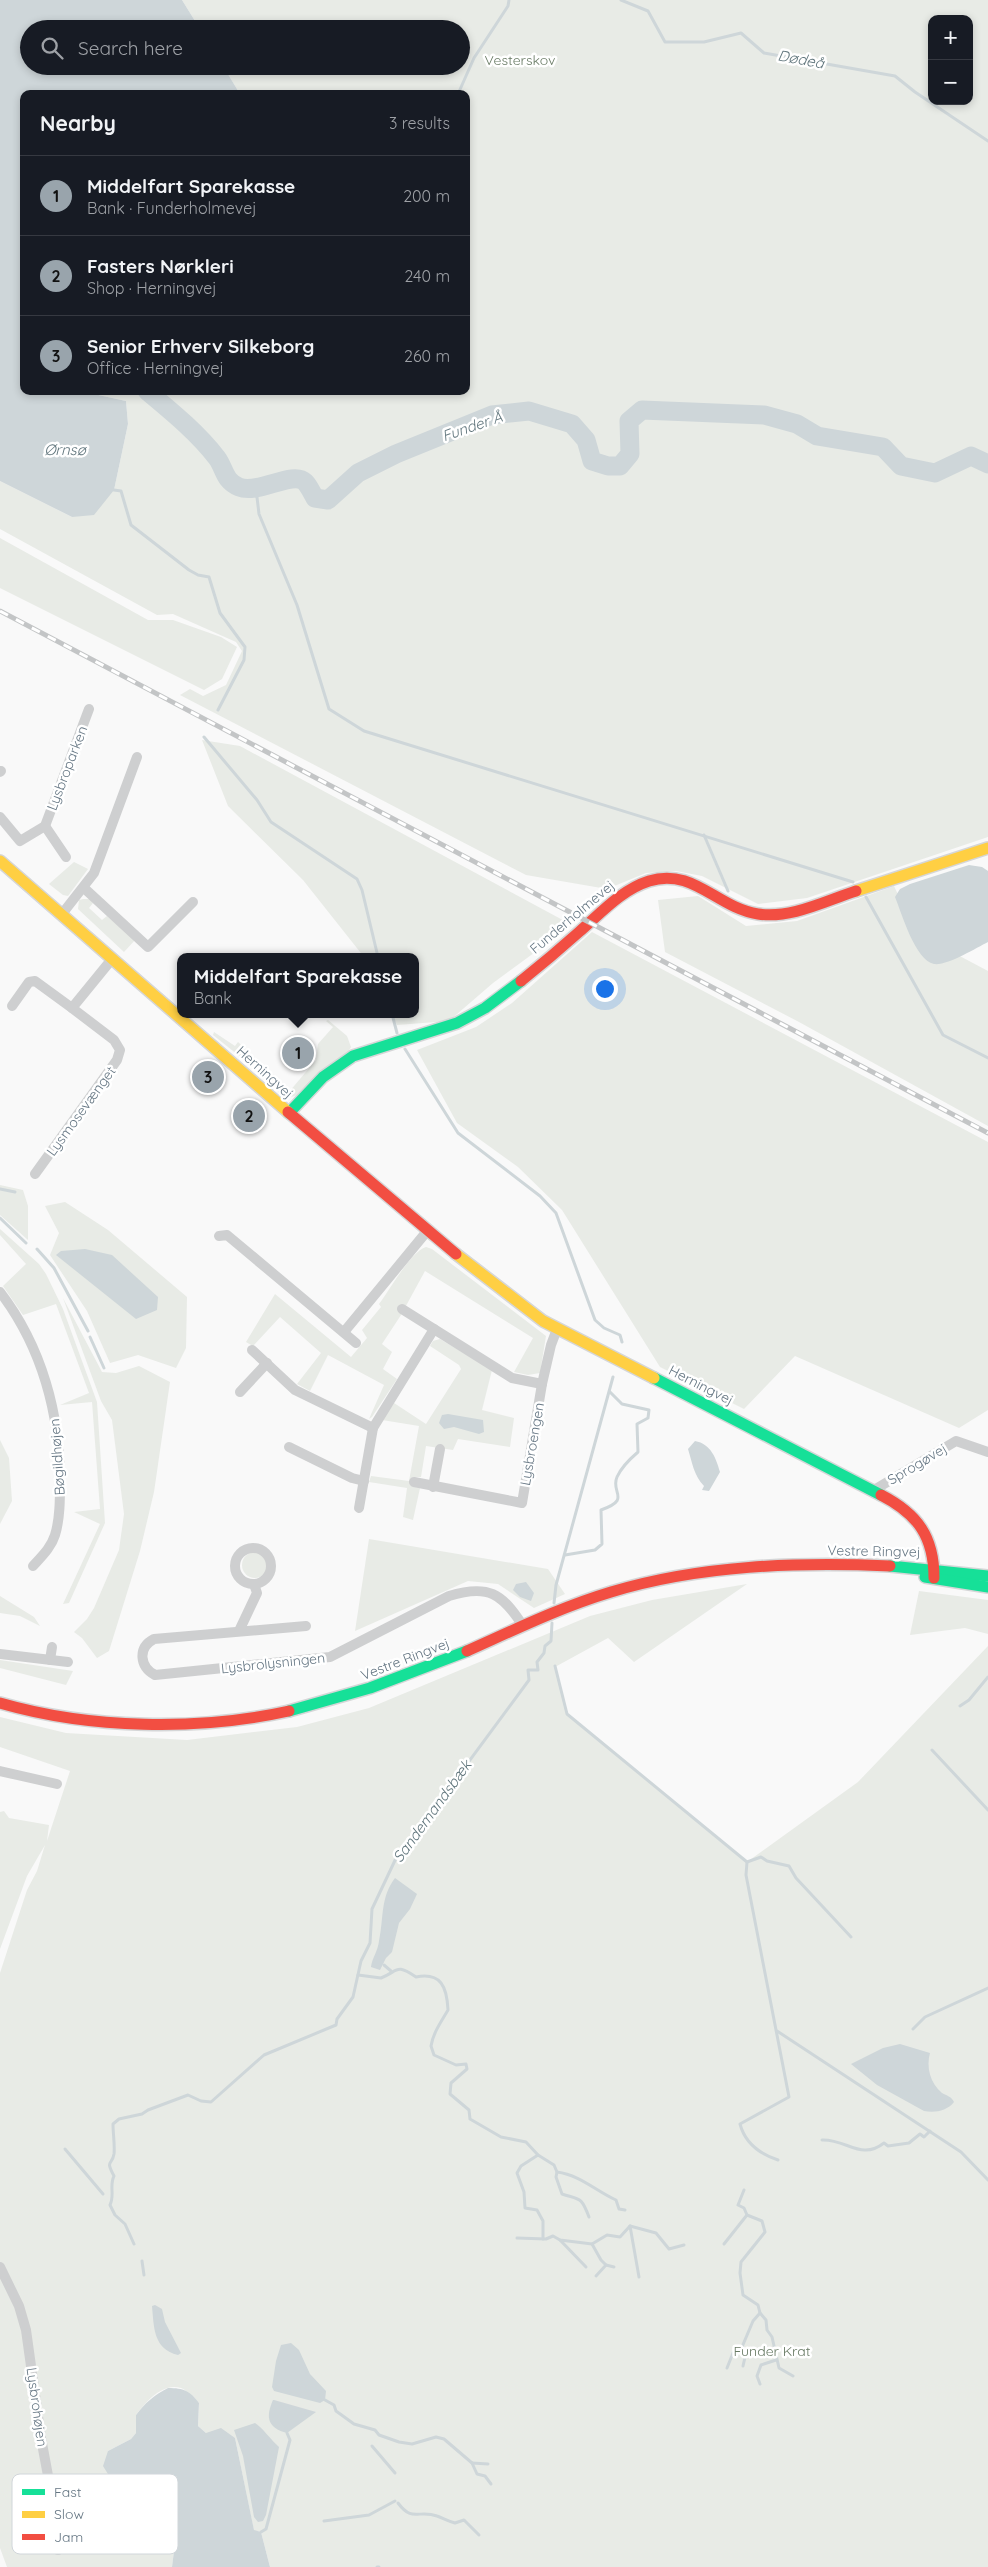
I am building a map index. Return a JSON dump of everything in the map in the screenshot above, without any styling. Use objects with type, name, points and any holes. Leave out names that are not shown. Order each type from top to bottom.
[{"type":"street","name":"Lysbroparken","points":[[0,817],[20,841],[45,826],[90,709]]},
{"type":"street","points":[[62,914],[94,873],[137,757]]},
{"type":"street","name":"Lysbroparken","points":[[45,826],[66,857]]},
{"type":"street","name":"Funderholmevej","points":[[289,1113],[330,1073],[355,1056],[457,1022],[485,1008],[579,932],[616,899],[643,884],[663,878],[682,879],[699,884],[744,911],[765,915],[786,914],[988,848]]},
{"type":"street","name":"Herningvej","points":[[0,861],[177,1016]]},
{"type":"street","points":[[84,888],[148,946],[192,902]]},
{"type":"street","points":[[72,1008],[112,959]]},
{"type":"street","name":"Lysmosevænget","points":[[12,1006],[29,982],[36,981],[114,1040],[120,1050],[118,1060],[35,1174]]},
{"type":"street","name":"Herningvej","points":[[180,1018],[468,1264],[557,1329],[897,1502],[925,1530],[934,1556],[934,1573]]},
{"type":"street","points":[[344,1332],[428,1230]]},
{"type":"street","points":[[219,1236],[227,1236],[356,1343]]},
{"type":"street","name":"Bøgildhøjen","points":[[0,1292],[24,1329],[42,1369],[54,1409],[60,1457],[60,1502],[55,1535],[48,1550],[33,1566]]},
{"type":"street","name":"Lysbroengen","points":[[402,1309],[512,1378],[542,1384]]},
{"type":"street","points":[[359,1508],[373,1428],[434,1329]]},
{"type":"street","name":"Lysbroengen","points":[[414,1482],[522,1503],[542,1384],[551,1345],[557,1329]]},
{"type":"street","points":[[252,1350],[295,1390],[373,1428]]},
{"type":"street","points":[[240,1392],[267,1364]]},
{"type":"street","name":"Sprogøvej","points":[[874,1490],[956,1441],[988,1452]]},
{"type":"street","points":[[289,1447],[352,1478],[364,1481]]},
{"type":"street","points":[[433,1487],[440,1449]]},
{"type":"street","name":"Vestre Ringvej","points":[[0,1703],[72,1718],[142,1724],[188,1724],[268,1716],[372,1689],[432,1666],[523,1626],[611,1592],[672,1577],[757,1566],[812,1565],[934,1573]]},
{"type":"street","points":[[934,1573],[988,1576]]},
{"type":"street","points":[[934,1573],[988,1587]]},
{"type":"street","points":[[239,1631],[258,1593],[254,1584]]},
{"type":"street","name":"Lysbrolysningen","points":[[306,1626],[154,1639],[147,1643],[142,1652],[143,1664],[148,1671],[155,1675],[330,1657],[449,1596],[466,1591],[482,1590],[498,1596],[511,1607],[523,1626]]},
{"type":"street","points":[[50,1660],[52,1647]]},
{"type":"street","points":[[0,1654],[68,1662]]},
{"type":"street","points":[[0,1771],[57,1784]]},
{"type":"street","name":"Lysbrohøjen","points":[[0,2267],[19,2306],[26,2330],[48,2474]]},
{"type":"green space","name":"Vesterskov","points":[[182,0],[988,0],[988,837],[807,898],[758,904],[702,876],[676,871],[646,873],[607,889],[526,875],[180,695],[190,689],[203,696],[226,685],[242,651],[236,642],[173,614],[157,615],[0,529],[0,481],[72,517],[114,490],[128,424],[126,401],[98,395],[470,395],[470,90],[238,90],[228,75],[470,75],[470,20],[194,20]]},
{"type":"green space","points":[[0,538],[148,620],[173,620],[221,637],[237,647],[222,679],[204,690],[0,588]]},
{"type":"green space","points":[[202,740],[240,746],[572,925],[493,983],[449,1021],[397,1025],[393,1018],[419,1018],[419,953],[361,953],[303,880],[228,806]]},
{"type":"green space","points":[[74,862],[88,869],[68,896],[63,895],[49,884]]},
{"type":"green space","points":[[894,886],[929,961],[954,953],[988,971],[988,1126],[799,1022],[665,952],[658,900],[698,896],[746,926],[797,921]]},
{"type":"green space","points":[[90,899],[93,903],[89,908],[102,920],[107,916],[135,940],[124,952],[78,909],[79,900]]},
{"type":"green space","points":[[592,932],[988,1142],[988,1410],[959,1428],[795,1356],[744,1409],[660,1367],[562,1210],[518,1167],[457,1123],[417,1050],[476,1027],[512,1003]]},
{"type":"green space","points":[[328,1020],[347,1036],[351,1047],[347,1054],[295,1096],[286,1098],[278,1092],[278,1088],[289,1092],[316,1060],[318,1044],[333,1027],[326,1021]]},
{"type":"green space","points":[[214,1032],[235,1046],[238,1042],[276,1077],[268,1083],[266,1082],[248,1063],[213,1035]]},
{"type":"green space","points":[[0,1185],[23,1190],[28,1206],[28,1240],[0,1215]]},
{"type":"green space","points":[[65,1202],[108,1230],[187,1297],[186,1348],[176,1368],[138,1355],[110,1363],[87,1311],[50,1255],[59,1233],[45,1206]]},
{"type":"green space","points":[[0,1229],[39,1264],[46,1274],[63,1309],[97,1402],[105,1523],[69,1603],[63,1604],[100,1524],[74,1512],[100,1509],[92,1402],[60,1405],[89,1393],[56,1304],[23,1315],[3,1286],[26,1264],[0,1235]]},
{"type":"green space","points":[[426,1247],[432,1249],[546,1336],[540,1373],[528,1375],[514,1372],[533,1338],[425,1271],[401,1315],[382,1344],[392,1352],[383,1369],[397,1379],[369,1419],[384,1385],[328,1355],[310,1391],[297,1384],[321,1353],[280,1317],[253,1346],[246,1342],[275,1294],[351,1357],[367,1338],[362,1330],[381,1307],[379,1304],[413,1256]]},
{"type":"green space","points":[[63,1298],[102,1372],[116,1373],[139,1366],[170,1382],[154,1492],[140,1551],[109,1651],[97,1658],[82,1638],[74,1632],[87,1619],[94,1608],[119,1550],[124,1514],[112,1420],[101,1401]]},
{"type":"green space","points":[[440,1339],[492,1370],[482,1410],[514,1418],[510,1447],[458,1439],[453,1450],[426,1446],[421,1477],[414,1477],[412,1486],[420,1488],[413,1520],[403,1517],[407,1488],[369,1482],[371,1476],[409,1481],[419,1426],[382,1420],[394,1403],[426,1424],[461,1369],[459,1365],[430,1346],[433,1341]]},
{"type":"green space","points":[[0,1440],[9,1458],[12,1501],[0,1524]]},
{"type":"green space","points":[[369,1539],[548,1569],[565,1594],[534,1608],[498,1584],[468,1581],[355,1631]]},
{"type":"green space","points":[[255,1552],[264,1556],[268,1565],[264,1574],[255,1578],[246,1574],[242,1565],[246,1556]]},
{"type":"green space","name":"Funder Krat","points":[[747,1584],[634,1662],[608,1638],[555,1667],[568,1714],[747,1862],[858,1782],[988,1646],[988,2567],[270,2567],[261,2532],[254,2531],[235,2438],[206,2433],[198,2426],[199,2403],[183,2389],[174,2387],[161,2391],[149,2400],[136,2415],[137,2432],[131,2439],[108,2451],[113,2474],[12,2474],[12,2554],[174,2554],[172,2567],[7,2567],[0,2548],[0,1973],[27,1890],[37,1871],[45,1845],[27,1876],[0,1949],[0,1812],[4,1811],[9,1818],[49,1825],[47,1841],[70,1771],[0,1747],[0,1717],[66,1733],[187,1740],[297,1727],[369,1708],[590,1616],[652,1600]]},
{"type":"green space","points":[[919,1591],[988,1600],[988,1634],[965,1628],[910,1635]]},
{"type":"green space","points":[[0,1596],[34,1617],[40,1626],[20,1616],[0,1613]]},
{"type":"green space","points":[[0,1660],[73,1671],[66,1685],[0,1668]]},
{"type":"water","name":"Ørnsø","points":[[0,0],[182,0],[194,20],[20,20],[20,75],[228,75],[238,90],[20,90],[20,395],[98,395],[126,401],[128,424],[114,490],[94,515],[72,517],[0,481]]},
{"type":"water","points":[[969,865],[982,867],[988,871],[988,942],[954,960],[934,964],[927,961],[915,946],[895,897],[900,889],[910,884]]},
{"type":"water","points":[[85,1249],[112,1255],[158,1297],[157,1310],[136,1319],[56,1255],[61,1251]]},
{"type":"water","points":[[448,1414],[483,1420],[484,1432],[479,1434],[454,1427],[444,1429],[439,1423],[442,1415]]},
{"type":"water","points":[[695,1441],[709,1448],[715,1457],[720,1472],[709,1491],[702,1490],[704,1486],[692,1464],[688,1449]]},
{"type":"water","points":[[526,1582],[534,1593],[531,1601],[520,1597],[513,1590],[516,1584]]},
{"type":"water","points":[[395,1878],[417,1894],[410,1909],[399,1923],[392,1952],[386,1958],[380,1970],[371,1967],[378,1945],[387,1893]]},
{"type":"water","points":[[900,2044],[930,2053],[928,2064],[932,2080],[942,2093],[953,2100],[954,2102],[951,2105],[940,2111],[924,2111],[877,2085],[851,2064],[883,2048]]},
{"type":"water","points":[[155,2305],[162,2309],[165,2322],[181,2353],[178,2355],[164,2348],[156,2336],[152,2306]]},
{"type":"water","points":[[291,2343],[299,2350],[310,2374],[326,2391],[325,2400],[320,2403],[274,2391],[272,2387],[276,2361],[281,2345]]},
{"type":"water","points":[[168,2388],[186,2391],[199,2403],[198,2426],[206,2433],[221,2428],[235,2438],[254,2530],[261,2532],[270,2567],[172,2567],[174,2554],[178,2554],[178,2474],[108,2474],[103,2466],[108,2451],[131,2439],[136,2433],[136,2415],[154,2396]]},
{"type":"water","points":[[273,2400],[316,2412],[287,2433],[276,2428],[270,2421],[269,2412]]},
{"type":"water","points":[[255,2423],[279,2447],[266,2515],[263,2521],[258,2522],[254,2517],[243,2456],[234,2430]]},
{"type":"waterway","name":"Dødeå","points":[[470,67],[508,6],[509,0]]},
{"type":"waterway","name":"Dødeå","points":[[621,0],[648,11],[665,42],[704,42],[741,33],[764,53],[895,76],[915,92],[988,141]]},
{"type":"waterway","name":"Dødeå","points":[[460,90],[466,75]]},
{"type":"waterway","name":"Funder Å","points":[[152,395],[201,440],[220,462],[230,481],[239,487],[247,489],[256,488],[284,480],[299,479],[305,482],[315,498],[328,500],[358,473],[396,454],[492,415],[529,411],[572,424],[586,440],[592,461],[608,466],[620,466],[630,454],[629,421],[642,410],[764,415],[797,424],[817,436],[883,447],[901,466],[935,473],[971,456],[988,464]]},
{"type":"waterway","points":[[256,489],[259,514],[297,605],[329,709],[364,731],[853,882]]},
{"type":"waterway","points":[[114,490],[121,491],[131,525],[189,570],[198,575],[209,577],[220,613],[245,647],[244,660],[218,710]]},
{"type":"waterway","points":[[204,737],[257,800],[271,822],[357,879],[362,890],[377,953]]},
{"type":"waterway","points":[[704,835],[728,891]]},
{"type":"waterway","points":[[866,897],[943,1035],[988,1058]]},
{"type":"waterway","points":[[393,1018],[397,1033]]},
{"type":"waterway","points":[[405,1049],[458,1133],[540,1196],[556,1213],[595,1320],[604,1328],[620,1335],[622,1342]]},
{"type":"waterway","points":[[0,1189],[15,1192]]},
{"type":"waterway","points":[[0,1218],[26,1243]]},
{"type":"waterway","points":[[37,1249],[54,1268],[88,1331]]},
{"type":"waterway","points":[[90,1337],[104,1368]]},
{"type":"waterway","points":[[554,1603],[556,1585],[613,1377]]},
{"type":"waterway","points":[[565,1555],[595,1550],[602,1544],[601,1510],[610,1506],[618,1499],[617,1477],[629,1460],[638,1452],[637,1424],[648,1418],[649,1410],[622,1404],[610,1392]]},
{"type":"waterway","name":"Sandemandsbæk","points":[[134,2244],[125,2224],[115,2215],[110,2205],[114,2176],[110,2165],[114,2154],[113,2124],[119,2119],[142,2114],[188,2095],[201,2101],[211,2102],[264,2055],[336,2025],[337,2019],[353,1997],[361,1961],[370,1943],[372,1909],[398,1854],[405,1848],[529,1680],[528,1670],[538,1670],[537,1662],[544,1653],[545,1646],[551,1641],[552,1623]]},
{"type":"waterway","points":[[555,1666],[567,1714],[747,1862],[746,1875],[789,2097],[740,2124],[742,2131],[754,2147],[765,2155],[778,2160]]},
{"type":"waterway","points":[[960,1706],[969,1700],[988,1677]]},
{"type":"waterway","points":[[932,1750],[988,1810]]},
{"type":"waterway","points":[[747,1862],[761,1857],[767,1861],[789,1866],[796,1878],[851,1937]]},
{"type":"waterway","points":[[384,1965],[391,1971]]},
{"type":"waterway","points":[[358,1975],[381,1978],[400,1969],[416,1977],[425,1976],[437,1979],[444,1988],[448,2010],[435,2032],[431,2046],[434,2055],[456,2065],[466,2064],[467,2069],[451,2083],[450,2094],[469,2110],[470,2119],[501,2137],[526,2142],[538,2155],[554,2165],[557,2172],[573,2176],[588,2184],[616,2200],[619,2209],[625,2210]]},
{"type":"waterway","points":[[913,2029],[925,2017],[988,1988]]},
{"type":"waterway","points":[[777,2031],[961,2152],[988,2180]]},
{"type":"waterway","points":[[822,2140],[868,2150],[884,2143],[888,2146],[909,2143],[920,2134],[924,2137],[930,2131]]},
{"type":"waterway","points":[[65,2149],[103,2194]]},
{"type":"waterway","points":[[538,2155],[521,2166],[517,2173],[524,2192],[525,2208],[537,2210],[543,2221],[543,2239]]},
{"type":"waterway","points":[[557,2172],[556,2177],[562,2194],[582,2202],[589,2217]]},
{"type":"waterway","points":[[744,2190],[738,2205],[744,2208],[747,2215],[762,2221],[765,2232],[741,2262],[740,2273],[743,2295],[758,2305],[760,2313],[766,2320],[767,2330],[772,2337],[779,2368],[793,2376]]},
{"type":"waterway","points":[[724,2244],[747,2215]]},
{"type":"waterway","points":[[630,2226],[639,2277]]},
{"type":"waterway","points":[[517,2238],[546,2239],[553,2236],[560,2240],[592,2244],[607,2235],[620,2237],[630,2226],[656,2233],[669,2249],[684,2245]]},
{"type":"waterway","points":[[560,2240],[586,2267]]},
{"type":"waterway","points":[[592,2244],[606,2265],[596,2276]]},
{"type":"waterway","points":[[142,2261],[144,2275]]},
{"type":"waterway","points":[[606,2265],[614,2267]]},
{"type":"waterway","points":[[727,2368],[733,2353],[742,2347],[753,2321],[760,2313]]},
{"type":"waterway","points":[[742,2347],[746,2353],[743,2366]]},
{"type":"waterway","points":[[760,2384],[757,2376],[761,2365],[776,2360]]},
{"type":"waterway","points":[[325,2400],[334,2405],[336,2411],[354,2424],[375,2430],[379,2435],[399,2442],[412,2444],[436,2437],[444,2439],[472,2463],[477,2474],[485,2476],[491,2484]]},
{"type":"waterway","points":[[261,2532],[266,2529],[290,2440],[287,2433]]},
{"type":"waterway","points":[[372,2446],[395,2473]]},
{"type":"waterway","points":[[472,2463],[488,2464]]},
{"type":"waterway","points":[[324,2521],[369,2515],[395,2501]]},
{"type":"waterway","points":[[398,2503],[403,2509],[412,2514],[430,2514],[455,2523],[464,2520],[479,2535]]},
{"type":"railway","points":[[0,611],[988,1133]]},
{"type":"traffic: fast","points":[[289,1113],[323,1077],[353,1056],[457,1023],[485,1008],[521,981]]},
{"type":"traffic: fast","points":[[654,1378],[881,1495]]},
{"type":"traffic: fast","points":[[890,1566],[988,1576]]},
{"type":"traffic: fast","points":[[925,1577],[988,1587]]},
{"type":"traffic: fast","points":[[289,1711],[370,1688],[467,1651]]},
{"type":"traffic: slow","points":[[856,891],[988,848]]},
{"type":"traffic: slow","points":[[0,861],[177,1015]]},
{"type":"traffic: slow","points":[[180,1018],[288,1112]]},
{"type":"traffic: slow","points":[[456,1254],[543,1321],[654,1378]]},
{"type":"traffic: jam","points":[[521,981],[620,896],[649,881],[665,878],[679,879],[743,910],[770,915],[795,912],[856,891]]},
{"type":"traffic: jam","points":[[288,1112],[456,1254]]},
{"type":"traffic: jam","points":[[881,1495],[905,1510],[921,1528],[931,1550],[934,1578]]},
{"type":"traffic: jam","points":[[467,1651],[538,1619],[592,1598],[645,1583],[679,1576],[749,1567],[784,1565],[890,1566]]},
{"type":"traffic: jam","points":[[0,1703],[70,1718],[144,1724],[218,1722],[289,1711]]},
{"type":"place","name":"Middelfart Sparekasse","points":[[298,1053]]},
{"type":"place","name":"Senior Erhverv Silkeborg","points":[[208,1077]]},
{"type":"place","name":"Fasters Nørkleri","points":[[249,1116]]}]
